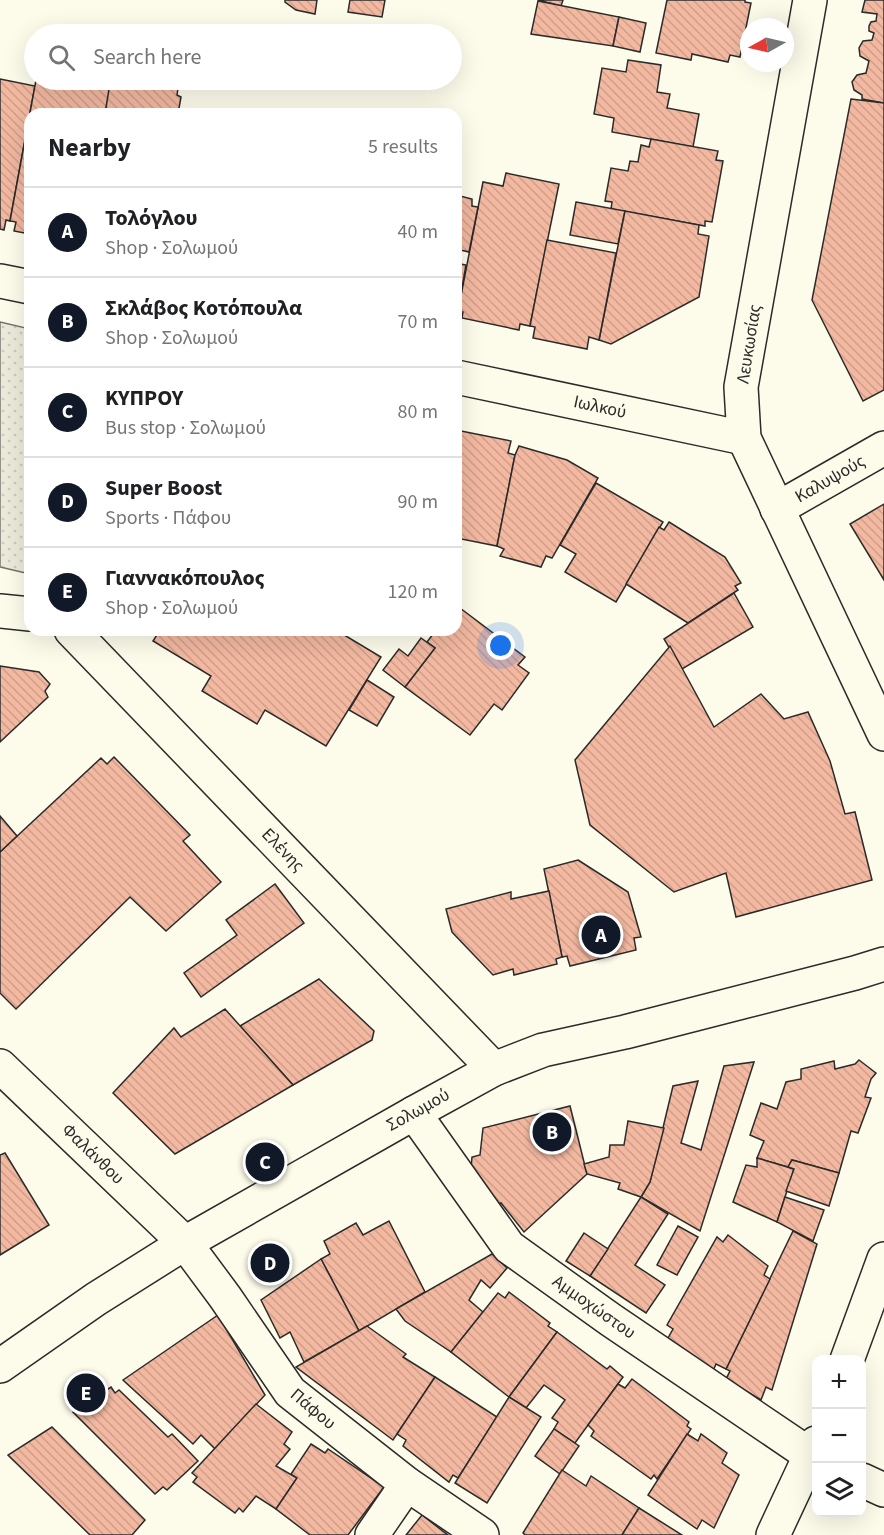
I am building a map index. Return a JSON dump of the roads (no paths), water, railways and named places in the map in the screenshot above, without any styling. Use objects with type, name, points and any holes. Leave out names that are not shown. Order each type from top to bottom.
[{"type":"street","name":"Λευκωσίας","points":[[810,0],[741,387],[744,438],[884,734]]},
{"type":"street","points":[[0,281],[24,286]]},
{"type":"street","name":"Ιωλκού","points":[[462,378],[744,438]]},
{"type":"street","name":"Καλυψούς","points":[[777,509],[884,448]]},
{"type":"street","points":[[0,611],[24,613]]},
{"type":"street","name":"Ελένης","points":[[77,636],[494,1070]]},
{"type":"street","name":"Σολωμού","points":[[0,1366],[96,1299],[185,1243],[494,1070],[543,1050],[636,1029],[884,964]]},
{"type":"street","name":"Φαλάνθου","points":[[0,1066],[185,1243]]},
{"type":"street","name":"Αμμοχώστου","points":[[414,1113],[509,1247],[621,1327],[812,1451]]},
{"type":"street","name":"Πάφου","points":[[185,1243],[290,1392],[407,1484],[482,1535]]},
{"type":"street","points":[[848,1355],[884,1259]]},
{"type":"street","points":[[773,1535],[812,1459]]},
{"type":"street","points":[[866,1482],[884,1490]]},
{"type":"street","points":[[372,1535],[407,1484]]},
{"type":"place","name":"Τολόγλου","points":[[601,935]]},
{"type":"place","name":"Σκλάβος Κοτόπουλα","points":[[552,1132]]},
{"type":"place","name":"ΚΥΠΡΟΥ","points":[[265,1162]]},
{"type":"place","name":"Super Boost","points":[[270,1263]]},
{"type":"place","name":"Γιαννακόπουλος","points":[[86,1393]]}]
